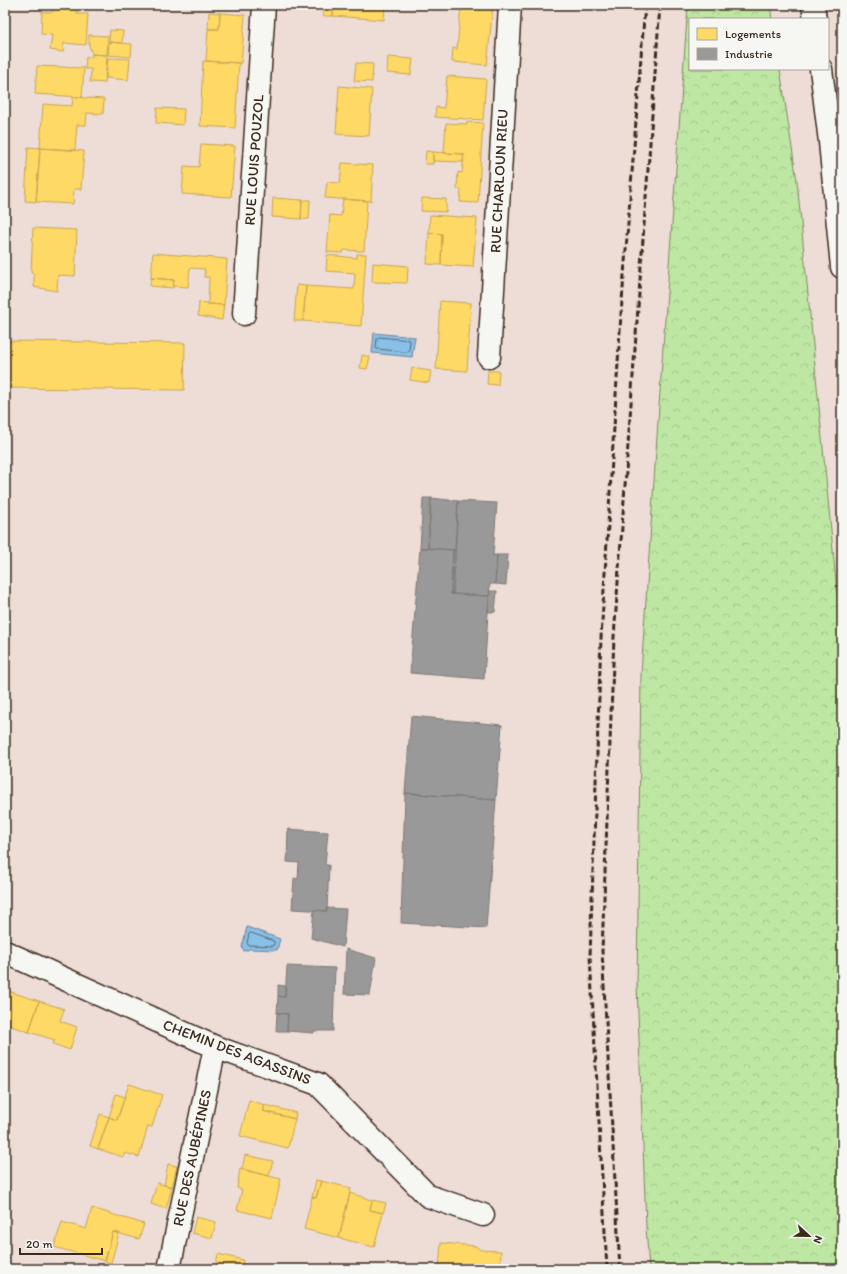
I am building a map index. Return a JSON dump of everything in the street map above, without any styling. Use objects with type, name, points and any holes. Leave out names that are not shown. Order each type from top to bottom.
[{"type":"main road","name":"RUE LOUIS POUZOL","points":[[244,314],[264,5]]},
{"type":"main road","name":"RUE CHARLOUN RIEU","points":[[489,357],[510,5]]},
{"type":"main road","points":[[813,5],[815,18]]},
{"type":"main road","points":[[821,70],[830,142],[842,267]]},
{"type":"main road","name":"CHEMIN DES AGASSINS","points":[[5,952],[215,1047],[318,1084],[428,1196],[483,1215]]},
{"type":"main road","name":"RUE DES AUBÉPINES","points":[[169,1269],[215,1047]]},
{"type":"green space","points":[[688,5],[770,5],[772,18],[689,18],[689,70],[780,70],[797,181],[842,643],[842,1269],[649,1269],[637,985],[641,674]]},
{"type":"water","points":[[374,333],[415,337],[412,357],[372,353]]},
{"type":"water","points":[[247,927],[280,939],[277,950],[250,949],[244,951],[242,947]]},
{"type":"building: Logements","points":[[53,5],[77,5],[77,14],[88,14],[86,45],[64,43],[63,52],[50,50],[52,35],[41,34],[42,12],[53,12]]},
{"type":"building: Logements","points":[[324,5],[334,5],[333,16],[323,16]]},
{"type":"building: Logements","points":[[334,5],[385,5],[384,20],[333,16]]},
{"type":"building: Logements","points":[[461,5],[493,5],[487,65],[452,62],[453,48],[457,49]]},
{"type":"building: Logements","points":[[209,12],[220,13],[219,29],[208,29]]},
{"type":"building: Logements","points":[[220,13],[245,15],[241,63],[206,61],[208,29],[219,29]]},
{"type":"building: Logements","points":[[110,30],[123,31],[122,43],[109,42]]},
{"type":"building: Logements","points":[[89,35],[108,36],[107,55],[92,54],[89,45]]},
{"type":"building: Logements","points":[[109,42],[132,44],[131,57],[108,55]]},
{"type":"building: Logements","points":[[92,54],[107,55],[105,83],[90,82],[91,69],[85,69],[86,57],[92,57]]},
{"type":"building: Logements","points":[[388,57],[413,59],[411,75],[387,73]]},
{"type":"building: Logements","points":[[108,58],[130,59],[128,80],[106,78]]},
{"type":"building: Logements","points":[[203,61],[239,63],[235,128],[200,126]]},
{"type":"building: Logements","points":[[356,63],[373,64],[372,82],[354,81]]},
{"type":"building: Logements","points":[[37,66],[84,68],[82,97],[35,94]]},
{"type":"building: Logements","points":[[447,76],[486,79],[483,120],[435,117],[436,107],[444,108]]},
{"type":"building: Logements","points":[[339,86],[372,89],[369,136],[336,134]]},
{"type":"building: Logements","points":[[73,97],[104,99],[103,114],[87,113],[86,125],[77,125],[75,150],[40,148],[43,104],[72,106]]},
{"type":"building: Logements","points":[[157,108],[184,109],[183,125],[156,123]]},
{"type":"building: Logements","points":[[467,122],[483,123],[478,203],[460,202],[461,189],[457,189],[458,172],[462,173],[464,154],[444,153],[446,123],[467,124]]},
{"type":"building: Logements","points":[[201,144],[235,146],[231,197],[182,194],[184,166],[199,167]]},
{"type":"building: Logements","points":[[28,147],[40,148],[36,202],[25,201]]},
{"type":"building: Logements","points":[[40,148],[84,151],[81,189],[74,189],[73,204],[36,202]]},
{"type":"building: Logements","points":[[426,151],[433,152],[433,164],[425,164]]},
{"type":"building: Logements","points":[[433,152],[464,154],[463,162],[433,161]]},
{"type":"building: Logements","points":[[342,163],[373,165],[371,201],[325,198],[327,182],[340,183]]},
{"type":"building: Logements","points":[[273,198],[302,200],[301,219],[272,217]]},
{"type":"building: Logements","points":[[422,198],[446,199],[446,212],[421,211]]},
{"type":"building: Logements","points":[[343,199],[367,201],[364,251],[344,250],[343,253],[327,252],[330,215],[341,216]]},
{"type":"building: Logements","points":[[302,200],[310,200],[309,219],[301,219]]},
{"type":"building: Logements","points":[[430,215],[477,218],[473,267],[441,265],[442,234],[429,233]]},
{"type":"building: Logements","points":[[33,228],[77,230],[75,276],[58,275],[57,291],[34,287],[34,274],[31,273]]},
{"type":"building: Logements","points":[[429,233],[442,234],[441,265],[427,264]]},
{"type":"building: Logements","points":[[153,253],[227,259],[224,305],[208,304],[209,277],[204,277],[205,269],[190,268],[188,287],[173,286],[174,280],[151,278]]},
{"type":"building: Logements","points":[[357,254],[366,254],[361,326],[303,321],[306,286],[354,289],[355,273],[326,271],[327,255],[357,258]]},
{"type":"building: Logements","points":[[373,263],[408,266],[407,283],[372,282]]},
{"type":"building: Logements","points":[[151,278],[174,280],[173,288],[150,286]]},
{"type":"building: Logements","points":[[297,285],[306,286],[303,321],[294,321]]},
{"type":"building: Logements","points":[[440,301],[471,303],[467,371],[436,369]]},
{"type":"building: Logements","points":[[199,302],[224,305],[222,320],[198,316]]},
{"type":"building: Logements","points":[[5,341],[185,343],[184,390],[5,388]]},
{"type":"building: Logements","points":[[362,355],[370,357],[367,369],[360,368]]},
{"type":"building: Logements","points":[[412,368],[431,371],[429,383],[410,380]]},
{"type":"building: Logements","points":[[488,371],[499,371],[498,385],[487,384]]},
{"type":"building: Logements","points":[[5,990],[39,1001],[29,1032],[5,1024]]},
{"type":"building: Logements","points":[[39,1001],[64,1009],[60,1021],[77,1027],[70,1050],[53,1044],[55,1040],[29,1032]]},
{"type":"building: Logements","points":[[129,1084],[162,1095],[152,1127],[148,1126],[139,1157],[125,1153],[123,1157],[98,1149],[109,1117],[117,1120]]},
{"type":"building: Logements","points":[[116,1094],[125,1097],[117,1120],[109,1117]]},
{"type":"building: Logements","points":[[249,1100],[265,1105],[263,1111],[295,1119],[288,1148],[240,1136]]},
{"type":"building: Logements","points":[[265,1105],[296,1113],[295,1119],[263,1111]]},
{"type":"building: Logements","points":[[100,1114],[109,1117],[98,1149],[90,1146]]},
{"type":"building: Logements","points":[[245,1155],[273,1161],[269,1176],[242,1169]]},
{"type":"building: Logements","points":[[168,1164],[177,1166],[172,1187],[164,1185]]},
{"type":"building: Logements","points":[[240,1169],[281,1179],[272,1218],[237,1210],[242,1190],[237,1188]]},
{"type":"building: Logements","points":[[316,1180],[321,1181],[316,1198],[312,1197]]},
{"type":"building: Logements","points":[[321,1181],[351,1188],[339,1238],[304,1229],[312,1197],[316,1198]]},
{"type":"building: Logements","points":[[157,1183],[172,1187],[166,1209],[151,1204]]},
{"type":"building: Logements","points":[[350,1193],[372,1200],[370,1210],[383,1213],[374,1247],[339,1238]]},
{"type":"building: Logements","points":[[372,1200],[386,1203],[383,1213],[370,1210]]},
{"type":"building: Logements","points":[[92,1208],[144,1224],[139,1239],[113,1232],[105,1261],[54,1247],[62,1222],[86,1229]]},
{"type":"building: Logements","points":[[196,1217],[216,1222],[212,1238],[192,1233]]},
{"type":"building: Logements","points":[[113,1232],[119,1233],[111,1263],[105,1261]]},
{"type":"building: Logements","points":[[441,1243],[476,1246],[480,1250],[501,1251],[500,1269],[439,1269]]},
{"type":"building: Logements","points":[[218,1254],[243,1260],[242,1264],[259,1269],[215,1269]]},
{"type":"building: Industrie","points":[[423,498],[431,498],[428,548],[420,548]]},
{"type":"building: Industrie","points":[[431,498],[458,501],[455,550],[428,548]]},
{"type":"building: Industrie","points":[[458,501],[497,503],[493,555],[497,555],[495,584],[490,584],[489,596],[453,594]]},
{"type":"building: Industrie","points":[[420,548],[453,550],[451,594],[489,596],[484,679],[410,673]]},
{"type":"building: Industrie","points":[[453,550],[455,550],[454,572],[452,572]]},
{"type":"building: Industrie","points":[[497,555],[508,555],[506,585],[495,584]]},
{"type":"building: Industrie","points":[[452,572],[454,572],[453,594],[451,594]]},
{"type":"building: Industrie","points":[[490,591],[497,591],[495,612],[488,612]]},
{"type":"building: Industrie","points":[[411,716],[502,725],[496,800],[405,793]]},
{"type":"building: Industrie","points":[[405,793],[496,800],[486,928],[401,923]]},
{"type":"building: Industrie","points":[[288,829],[328,832],[325,865],[329,865],[327,911],[292,909],[294,878],[298,879],[299,863],[287,862]]},
{"type":"building: Industrie","points":[[326,908],[346,909],[343,947],[311,938],[314,910],[327,911]]},
{"type":"building: Industrie","points":[[346,949],[376,958],[370,995],[344,994]]},
{"type":"building: Industrie","points":[[287,966],[335,968],[333,1031],[313,1031],[314,1033],[287,1031],[288,1014],[277,1013],[278,996],[285,997]]},
{"type":"building: Industrie","points":[[278,985],[285,986],[285,997],[278,996]]},
{"type":"building: Industrie","points":[[277,1013],[288,1014],[287,1031],[276,1031]]},
{"type":"railway","points":[[607,1269],[590,956],[601,638],[621,314],[645,5]]},
{"type":"railway","points":[[620,1269],[602,951],[614,637],[660,5]]}]
